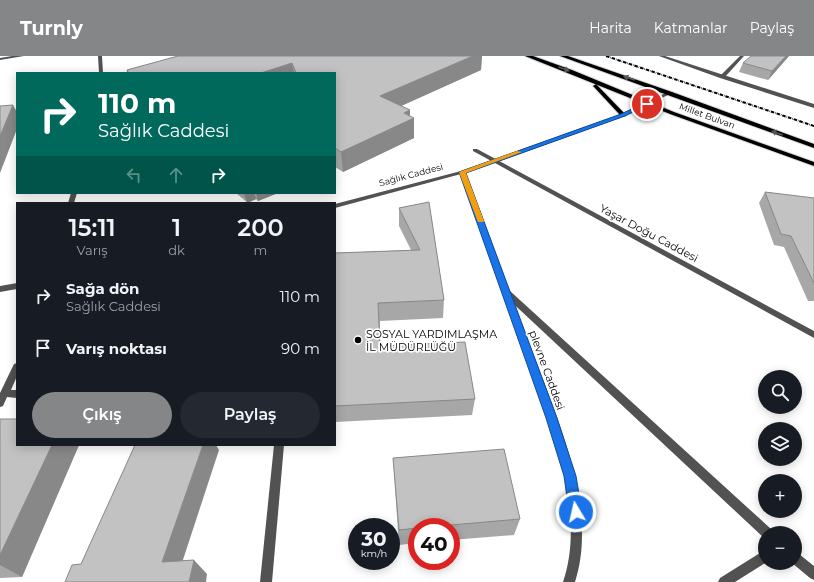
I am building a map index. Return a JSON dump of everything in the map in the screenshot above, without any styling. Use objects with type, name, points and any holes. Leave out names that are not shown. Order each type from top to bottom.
[{"type":"main road","name":"Millet Bulvarı","points":[[528,56],[591,80],[647,104],[814,164]]},
{"type":"main road","name":"Millet Bulvarı","points":[[563,56],[670,93],[814,146]]},
{"type":"main road","points":[[591,80],[623,115]]},
{"type":"street","points":[[0,58],[22,56]]},
{"type":"street","points":[[100,56],[101,72]]},
{"type":"street","points":[[660,56],[722,78],[814,106]]},
{"type":"street","points":[[722,78],[742,56]]},
{"type":"street","name":"Sağlık Caddesi","points":[[336,206],[463,172],[623,115],[670,93]]},
{"type":"street","name":"Yaşar Doğu Caddesi","points":[[475,150],[814,335]]},
{"type":"street","name":"plevne Caddesi","points":[[463,172],[552,418],[570,476],[577,524],[574,567],[568,582]]},
{"type":"street","points":[[0,289],[16,286]]},
{"type":"street","points":[[507,293],[759,526]]},
{"type":"street","points":[[0,403],[6,393],[16,368]]},
{"type":"street","points":[[6,393],[16,394]]},
{"type":"street","points":[[266,582],[279,446]]},
{"type":"street","points":[[724,582],[758,560]]},
{"type":"street","points":[[802,564],[814,574]]},
{"type":"building","points":[[178,56],[473,56],[380,96],[410,110],[404,113],[414,118],[341,152],[336,149],[336,72],[296,72],[292,63],[264,72],[128,72],[127,70]]},
{"type":"building","points":[[751,56],[786,56],[772,71],[743,63]]},
{"type":"building","points":[[13,105],[0,136],[0,106]]},
{"type":"building","points":[[765,192],[814,198],[814,283],[791,236],[781,234]]},
{"type":"building","name":"SOSYAL YARDIMLAŞMA İL MÜDÜRLÜĞÜ","points":[[429,202],[444,300],[378,303],[380,346],[465,342],[475,399],[336,406],[336,253],[420,250],[399,208]]},
{"type":"building","points":[[0,419],[16,419],[16,446],[52,446],[0,555]]},
{"type":"building","points":[[135,446],[203,446],[162,562],[194,560],[189,582],[65,582],[72,565],[81,564]]},
{"type":"building","points":[[504,449],[520,519],[460,524],[460,518],[408,518],[408,529],[400,530],[393,458]]},
{"type":"railway","points":[[606,56],[814,126]]},
{"type":"slow traffic","points":[[480,221],[463,172],[519,152]]},
{"type":"place","name":"SOSYAL YARDIMLAŞMA İL MÜDÜRLÜĞÜ","points":[[358,340]]},
{"type":"route","points":[[576,512],[570,476],[552,418],[463,172],[623,115],[647,104]]}]
